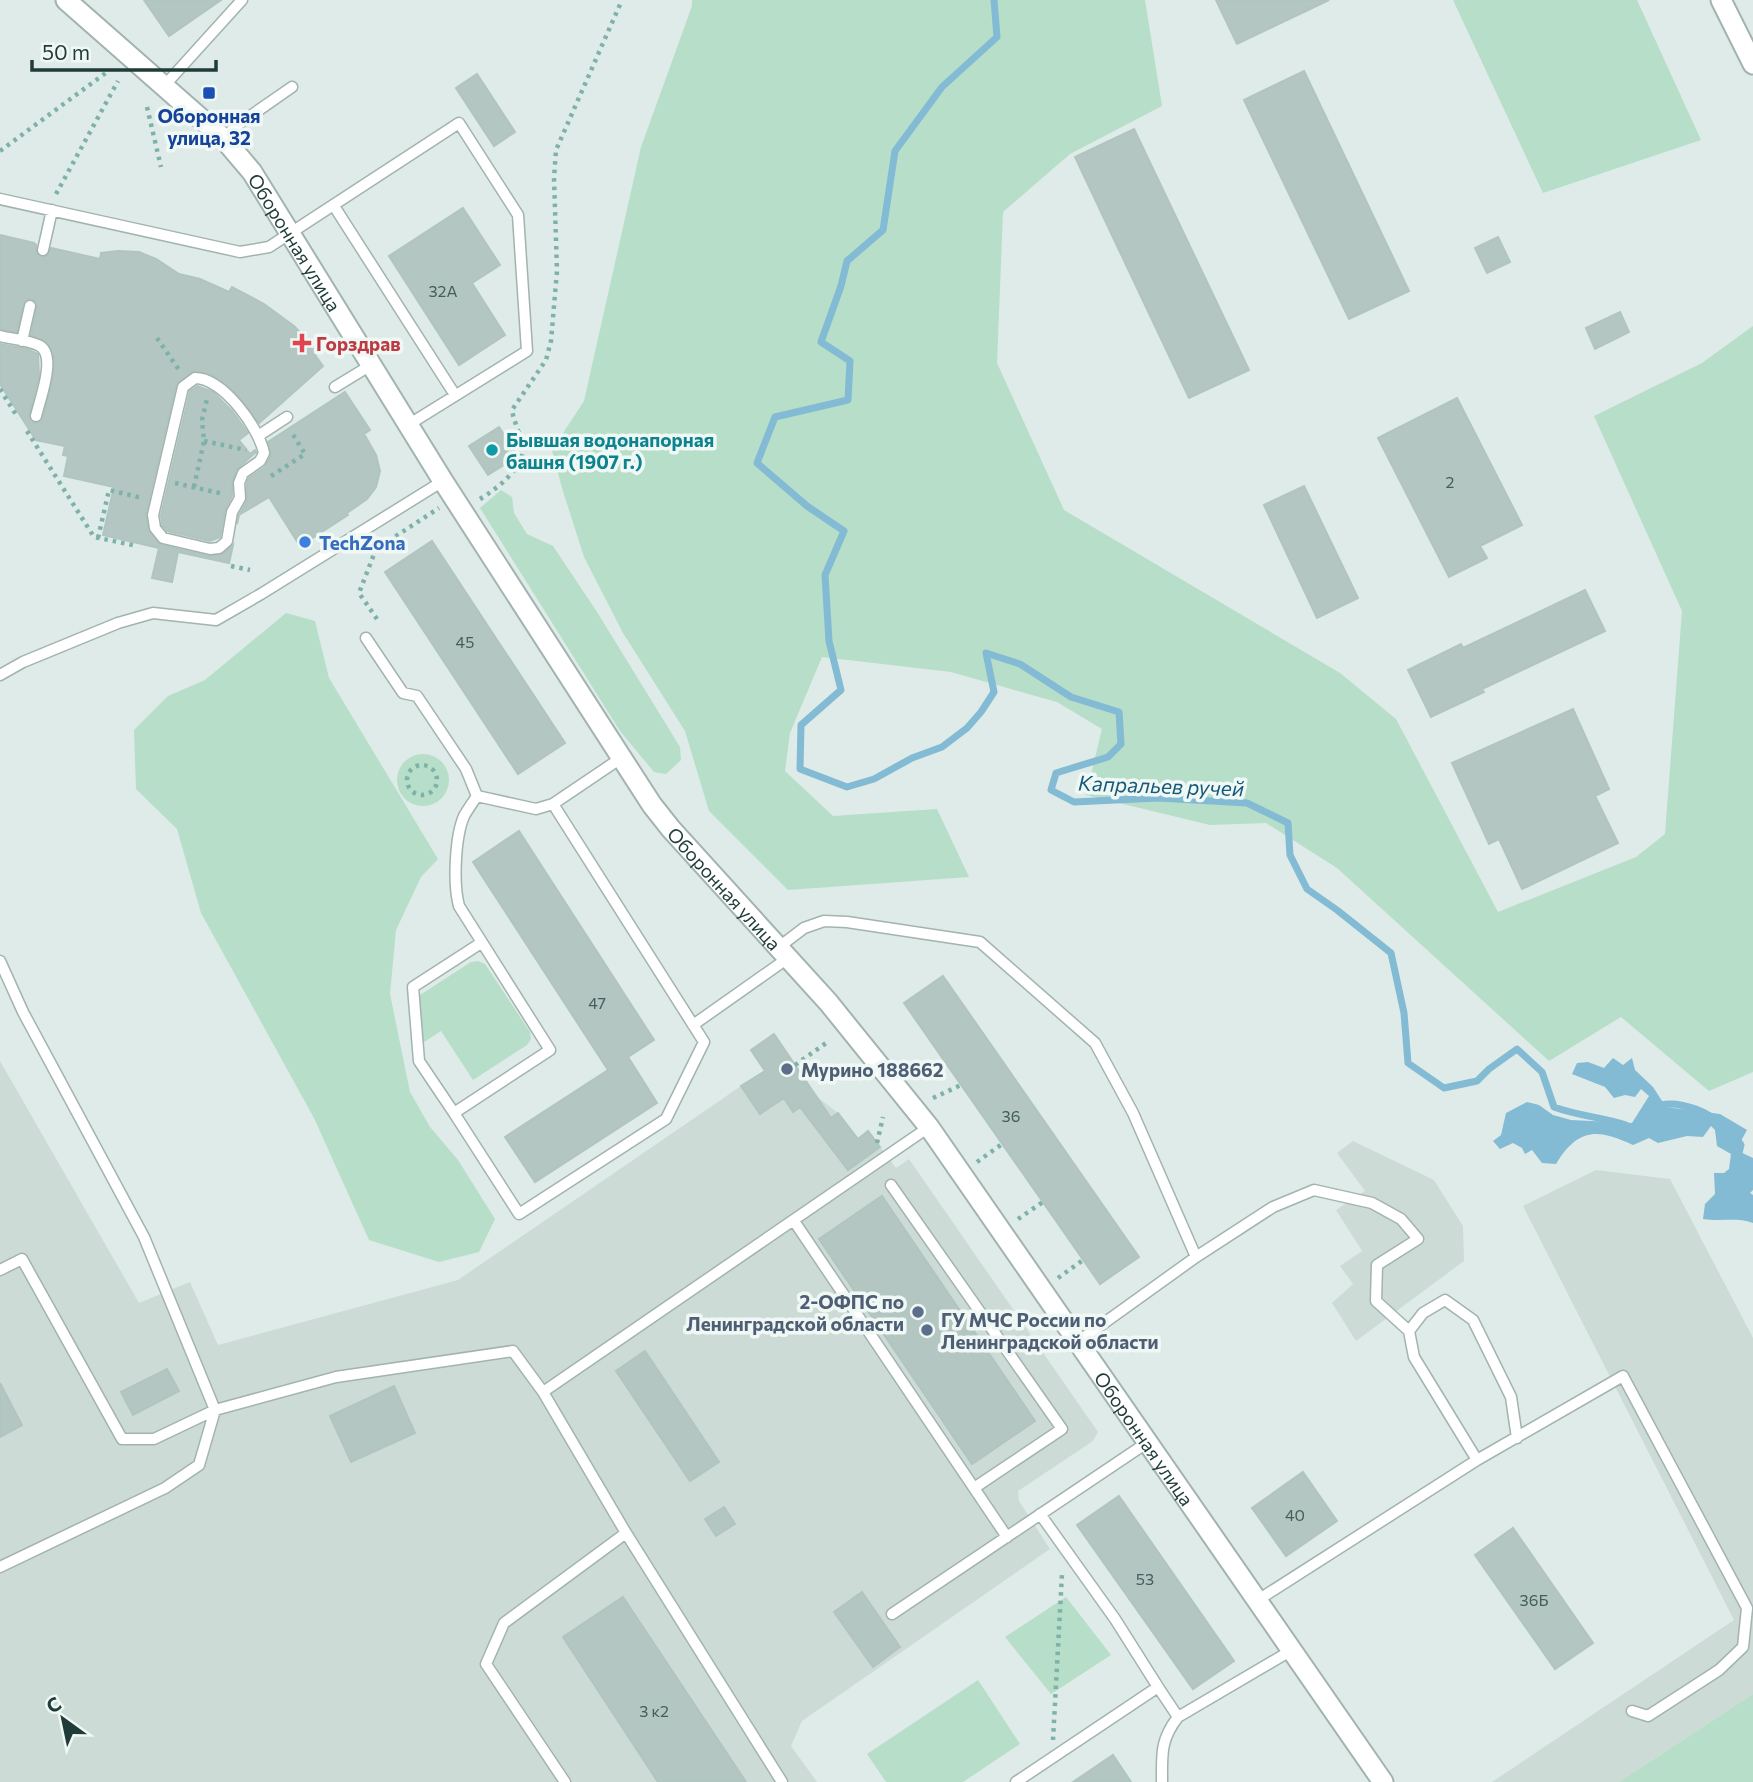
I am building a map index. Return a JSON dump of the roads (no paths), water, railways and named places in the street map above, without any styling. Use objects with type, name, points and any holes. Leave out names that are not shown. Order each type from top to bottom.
[{"type":"street","name":"Оборонная улица","points":[[66,0],[224,139],[251,172],[443,481],[621,758],[671,829],[828,1002],[929,1127],[1383,1782]]},
{"type":"street","points":[[1721,0],[1753,64]]},
{"type":"lane","points":[[165,85],[242,0]]},
{"type":"lane","points":[[224,139],[236,126],[292,87]]},
{"type":"lane","points":[[0,198],[240,252],[269,247],[459,123],[518,215],[527,351],[408,425]]},
{"type":"lane","points":[[334,206],[455,395]]},
{"type":"lane","points":[[43,250],[50,210]]},
{"type":"lane","points":[[22,341],[30,306]]},
{"type":"lane","points":[[0,336],[40,345],[47,353],[49,364],[36,416]]},
{"type":"lane","points":[[335,387],[371,365]]},
{"type":"lane","points":[[195,378],[211,382],[237,403],[258,436],[264,453],[260,460],[243,473],[239,483],[240,498],[233,512],[227,541],[219,548],[210,549],[163,538],[155,528],[153,515],[181,394],[187,382],[195,378]]},
{"type":"lane","points":[[258,436],[285,418]]},
{"type":"lane","points":[[0,674],[118,623],[153,613],[216,620],[443,481]]},
{"type":"lane","points":[[366,638],[403,694],[416,696],[466,769],[477,796]]},
{"type":"lane","points":[[477,796],[536,809],[553,804],[621,758]]},
{"type":"lane","points":[[454,1113],[550,1050],[459,906],[455,890],[456,860],[464,817],[477,796]]},
{"type":"lane","points":[[481,943],[413,987],[419,1061],[519,1214],[666,1119],[704,1042],[553,804]]},
{"type":"lane","points":[[693,1025],[784,952],[804,928],[824,921],[980,942],[1096,1043],[1133,1114],[1196,1257]]},
{"type":"lane","points":[[0,961],[23,1012],[144,1237],[215,1410],[199,1465],[164,1488],[0,1567]]},
{"type":"lane","points":[[543,1392],[929,1127]]},
{"type":"lane","points":[[891,1185],[1062,1429],[974,1488]]},
{"type":"lane","points":[[1079,1341],[1196,1257],[1273,1207],[1314,1191],[1372,1203],[1401,1219],[1418,1239],[1377,1265],[1376,1301],[1409,1331],[1414,1357],[1477,1460]]},
{"type":"lane","points":[[794,1221],[1007,1536]]},
{"type":"lane","points":[[0,1270],[22,1259],[121,1439],[154,1438],[215,1410],[336,1377],[513,1351],[543,1392],[626,1533],[782,1782]]},
{"type":"lane","points":[[1409,1331],[1423,1312],[1445,1300],[1473,1320],[1511,1397],[1517,1438]]},
{"type":"lane","points":[[1258,1600],[1477,1460],[1623,1376],[1747,1608],[1742,1647],[1719,1670],[1648,1716],[1632,1711]]},
{"type":"lane","points":[[892,1614],[1148,1441]]},
{"type":"lane","points":[[1040,1514],[1115,1619],[1178,1717]]},
{"type":"lane","points":[[565,1782],[486,1664],[504,1623],[626,1533]]},
{"type":"lane","points":[[1162,1782],[1162,1749],[1168,1731],[1178,1717],[1292,1650]]},
{"type":"lane","points":[[1016,1782],[1158,1687]]},
{"type":"water","points":[[1613,1058],[1623,1065],[1632,1058],[1635,1070],[1653,1087],[1666,1107],[1720,1114],[1747,1130],[1736,1150],[1753,1158],[1753,1190],[1750,1193],[1753,1195],[1753,1223],[1703,1219],[1705,1204],[1715,1194],[1714,1173],[1724,1173],[1729,1169],[1731,1154],[1717,1146],[1715,1130],[1711,1126],[1703,1137],[1687,1136],[1658,1143],[1649,1138],[1633,1145],[1609,1136],[1589,1135],[1572,1143],[1556,1164],[1542,1163],[1532,1150],[1525,1154],[1522,1148],[1513,1143],[1500,1149],[1493,1141],[1501,1135],[1506,1113],[1527,1102],[1539,1105],[1553,1115],[1571,1120],[1632,1123],[1649,1096],[1641,1089],[1635,1097],[1625,1095],[1614,1098],[1605,1087],[1572,1074],[1577,1063],[1588,1062],[1604,1068]]},
{"type":"waterway","name":"Капральев ручей","points":[[994,0],[997,37],[942,87],[895,151],[883,230],[847,261],[821,342],[850,361],[848,400],[775,417],[757,463],[807,506],[844,531],[825,575],[829,641],[841,690],[801,725],[800,769],[847,787],[874,779],[912,758],[942,747],[967,728],[994,692],[986,653],[1020,664],[1071,697],[1119,712],[1121,744],[1108,757],[1056,773],[1051,790],[1074,802],[1158,798],[1247,803],[1288,823],[1290,855],[1307,889],[1391,953],[1404,1013],[1408,1063],[1444,1088],[1477,1081],[1517,1049],[1542,1072],[1554,1107],[1626,1125]]},
{"type":"waterway","name":"Капральев ручей","points":[[1655,1107],[1668,1104],[1683,1106],[1710,1116]]},
{"type":"waterway","name":"Капральев ручей","points":[[1735,1136],[1741,1145],[1737,1161]]},
{"type":"place","name":"Оборонная улица, 32","points":[[209,93]]},
{"type":"place","name":"Горздрав","points":[[302,343]]},
{"type":"place","name":"Бывшая водонапорная башня (1907 г.)","points":[[492,450]]},
{"type":"place","name":"TechZona","points":[[305,542]]},
{"type":"place","name":"Мурино 188662","points":[[787,1069]]},
{"type":"place","name":"2-ОФПС по Ленинградской области","points":[[918,1312]]},
{"type":"place","name":"ГУ МЧС России по Ленинградской области","points":[[927,1330]]}]
